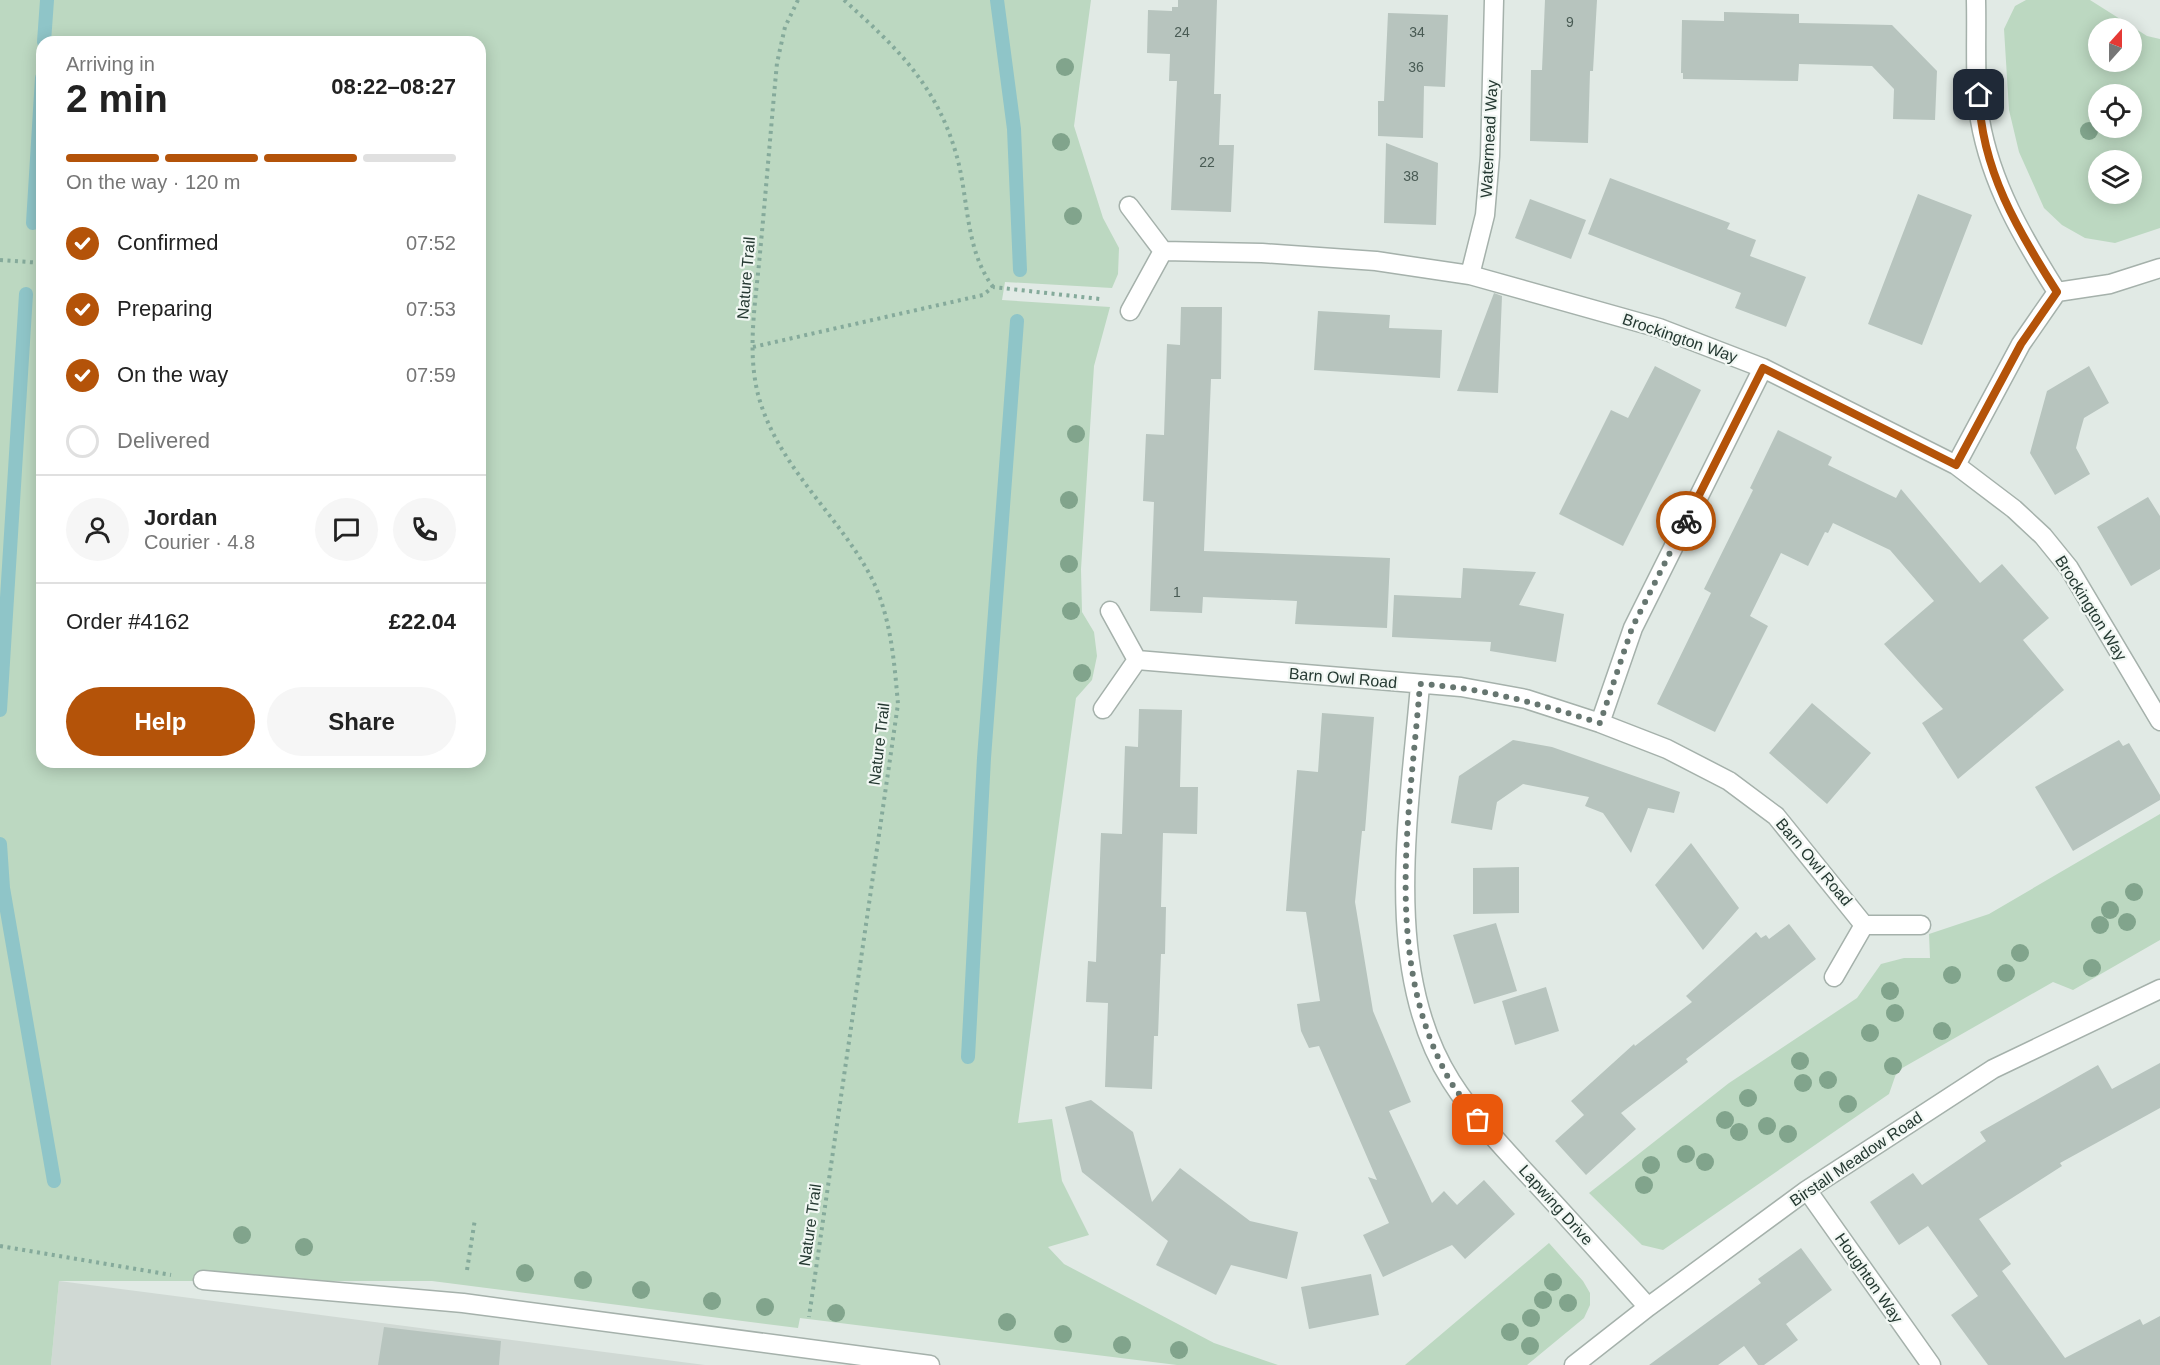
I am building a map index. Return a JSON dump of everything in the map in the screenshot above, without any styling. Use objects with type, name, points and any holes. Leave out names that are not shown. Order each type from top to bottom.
[{"type":"street","name":"Watermead Way","points":[[1470,275],[1485,215],[1490,156],[1494,0]]},
{"type":"street","points":[[1976,0],[1980,118],[1992,174],[2025,241],[2057,292]]},
{"type":"street","points":[[1129,206],[1163,251],[1130,311]]},
{"type":"street","name":"Brockington Way","points":[[1163,251],[1262,253],[1376,261],[1470,275],[1659,328],[1763,368],[1956,465],[2014,509],[2043,536],[2070,568],[2160,721]]},
{"type":"street","points":[[1956,465],[2021,344],[2057,292],[2110,284],[2160,268]]},
{"type":"street","points":[[1600,723],[1632,628],[1763,368]]},
{"type":"street","points":[[1103,709],[1137,660],[1110,611]]},
{"type":"street","name":"Barn Owl Road","points":[[1137,660],[1461,687],[1526,699],[1600,723],[1688,759],[1729,781],[1776,816],[1864,925]]},
{"type":"street","name":"Lapwing Drive","points":[[1420,684],[1406,869],[1408,950],[1416,994],[1430,1037],[1449,1079],[1478,1120],[1648,1307]]},
{"type":"street","points":[[1834,977],[1864,925],[1921,926]]},
{"type":"street","name":"Birstall Meadow Road","points":[[1574,1365],[1648,1307],[1807,1190],[1993,1069],[2160,989]]},
{"type":"street","name":"Houghton Way","points":[[1807,1190],[1931,1365]]},
{"type":"street","points":[[203,1280],[463,1303],[930,1365]]},
{"type":"path","name":"Nature Trail","points":[[798,0],[785,27],[777,63],[753,347],[759,399],[776,436],[810,493],[861,561],[885,612],[894,659],[897,704],[804,1347]]},
{"type":"path","points":[[844,0],[888,40],[924,81],[948,131],[957,158],[973,247],[980,269],[993,287]]},
{"type":"path","points":[[0,260],[36,263]]},
{"type":"path","points":[[753,347],[983,295],[993,287],[1107,300],[1130,311]]},
{"type":"path","points":[[463,1303],[475,1219]]},
{"type":"path","points":[[0,1246],[203,1280]]},
{"type":"shaded area","points":[[59,1281],[705,1365],[51,1365]]},
{"type":"green space","points":[[0,0],[1091,0],[1074,126],[1103,218],[1119,248],[1118,274],[1112,288],[1005,282],[1002,300],[1110,307],[1094,366],[1081,569],[1082,612],[1094,632],[1097,656],[1092,680],[1076,698],[1018,1123],[1052,1119],[1062,1181],[1089,1235],[1048,1247],[1064,1264],[1214,1343],[1278,1365],[1177,1365],[800,1318],[798,1328],[432,1281],[59,1281],[51,1365],[0,1365]]},
{"type":"green space","points":[[2026,0],[2090,0],[2118,18],[2088,18],[2088,72],[2142,72],[2142,33],[2160,39],[2160,228],[2115,243],[2085,238],[2062,225],[2044,208],[2019,152],[2009,110],[2004,29],[2015,6]]},
{"type":"green space","points":[[2160,814],[2160,940],[2073,990],[2053,982],[1897,1071],[1889,1094],[1663,1250],[1642,1245],[1589,1193],[1729,1083],[1857,998],[1881,964],[1904,958],[1930,958],[1929,934],[1989,914]]},
{"type":"green space","points":[[1549,1243],[1583,1281],[1590,1293],[1590,1305],[1584,1318],[1527,1365],[1405,1365]]},
{"type":"building","points":[[1178,0],[1217,0],[1214,94],[1221,94],[1219,145],[1234,145],[1231,212],[1171,210],[1177,81],[1169,81],[1170,54],[1147,53],[1148,10],[1172,11],[1172,7],[1178,7]]},
{"type":"building","points":[[1545,0],[1597,0],[1593,71],[1590,71],[1588,143],[1530,141],[1531,70],[1542,70]]},
{"type":"building","points":[[1724,12],[1799,14],[1799,23],[1892,25],[1937,71],[1935,120],[1893,119],[1894,89],[1872,66],[1799,64],[1798,81],[1683,79],[1683,73],[1681,73],[1682,20],[1724,21]]},
{"type":"building","points":[[1388,13],[1448,15],[1445,87],[1424,86],[1423,138],[1378,136],[1378,101],[1384,101]]},
{"type":"building","points":[[1386,143],[1438,163],[1436,225],[1384,223]]},
{"type":"building","points":[[1610,178],[1730,223],[1727,229],[1756,240],[1750,256],[1806,277],[1786,327],[1735,308],[1741,293],[1588,234]]},
{"type":"building","points":[[1918,194],[1972,215],[1922,345],[1868,324]]},
{"type":"building","points":[[1530,199],[1586,220],[1571,259],[1515,238]]},
{"type":"building","points":[[1494,293],[1502,296],[1498,393],[1457,391]]},
{"type":"building","points":[[1181,307],[1222,307],[1221,379],[1211,379],[1204,551],[1390,558],[1387,628],[1295,624],[1297,601],[1203,597],[1202,613],[1150,611],[1154,502],[1143,501],[1146,434],[1164,435],[1167,344],[1180,345]]},
{"type":"building","points":[[1318,311],[1390,315],[1389,328],[1442,330],[1440,378],[1314,370]]},
{"type":"building","points":[[1655,366],[1701,390],[1623,546],[1559,514],[1611,410],[1628,418]]},
{"type":"building","points":[[2089,366],[2109,403],[2084,418],[2080,432],[2076,448],[2090,474],[2055,495],[2030,453],[2047,391]]},
{"type":"building","points":[[1778,430],[1832,457],[1828,465],[1896,498],[1901,489],[1980,583],[2002,564],[2049,618],[2023,640],[2064,690],[1958,779],[1922,723],[1943,709],[1884,644],[1934,601],[1890,550],[1833,523],[1828,533],[1825,532],[1808,566],[1781,553],[1750,616],[1768,626],[1715,732],[1657,704],[1711,593],[1704,589],[1753,490],[1750,488]]},
{"type":"building","points":[[2148,497],[2160,516],[2160,569],[2131,586],[2097,527]]},
{"type":"building","points":[[1463,568],[1536,572],[1519,605],[1564,614],[1556,662],[1490,651],[1491,642],[1392,637],[1394,595],[1461,598]]},
{"type":"building","points":[[1812,703],[1871,753],[1827,804],[1769,753]]},
{"type":"building","points":[[1139,709],[1182,710],[1180,787],[1198,787],[1197,834],[1163,833],[1161,907],[1166,907],[1165,954],[1161,954],[1158,1036],[1154,1036],[1152,1089],[1105,1087],[1108,1003],[1086,1002],[1088,961],[1096,962],[1101,833],[1122,834],[1125,746],[1138,747]]},
{"type":"building","points":[[1322,713],[1374,717],[1365,831],[1362,831],[1355,902],[1373,1011],[1411,1102],[1389,1111],[1432,1203],[1444,1191],[1457,1205],[1484,1180],[1515,1214],[1465,1259],[1452,1245],[1383,1277],[1363,1235],[1389,1223],[1368,1177],[1377,1180],[1319,1046],[1309,1048],[1301,1031],[1297,1004],[1320,1001],[1306,912],[1286,911],[1297,770],[1318,772]]},
{"type":"building","points":[[1513,740],[1552,747],[1680,792],[1674,813],[1648,808],[1631,853],[1603,813],[1585,806],[1589,797],[1523,784],[1497,802],[1492,830],[1451,823],[1459,776]]},
{"type":"building","points":[[2119,740],[2123,746],[2129,743],[2160,795],[2160,800],[2073,851],[2035,787]]},
{"type":"building","points":[[1691,843],[1739,908],[1703,950],[1655,885]]},
{"type":"building","points":[[1519,867],[1519,913],[1473,914],[1473,868]]},
{"type":"building","points":[[1496,923],[1517,991],[1474,1004],[1453,935]]},
{"type":"building","points":[[1789,924],[1816,959],[1686,1059],[1688,1062],[1621,1113],[1636,1129],[1586,1175],[1555,1141],[1584,1115],[1571,1101],[1634,1044],[1635,1046],[1692,1002],[1686,996],[1756,932],[1761,938],[1766,935],[1769,939]]},
{"type":"building","points":[[1546,987],[1559,1031],[1515,1045],[1502,1001]]},
{"type":"building","points":[[2160,1063],[2160,1108],[2060,1163],[2062,1166],[1979,1219],[2011,1264],[2002,1271],[2065,1358],[2140,1319],[2143,1325],[2160,1316],[2160,1365],[1988,1365],[1951,1315],[1978,1296],[1928,1226],[1899,1245],[1870,1202],[1913,1173],[1922,1185],[1986,1141],[1980,1132],[2098,1065],[2112,1089]]},
{"type":"building","points":[[1091,1100],[1133,1132],[1152,1202],[1180,1168],[1250,1221],[1298,1232],[1287,1279],[1231,1265],[1216,1295],[1156,1265],[1168,1241],[1082,1172],[1065,1107]]},
{"type":"building","points":[[1801,1248],[1832,1290],[1786,1324],[1798,1340],[1764,1365],[1758,1365],[1744,1346],[1718,1365],[1649,1365],[1761,1283],[1758,1279]]},
{"type":"building","points":[[1371,1274],[1379,1315],[1309,1329],[1301,1287]]},
{"type":"building","points":[[384,1327],[501,1341],[499,1365],[378,1365]]},
{"type":"waterway","points":[[44,36],[47,0]]},
{"type":"waterway","points":[[997,0],[1014,129],[1020,270]]},
{"type":"waterway","points":[[33,223],[36,175]]},
{"type":"waterway","points":[[0,710],[26,294]]},
{"type":"waterway","points":[[968,1057],[984,758],[1017,321]]},
{"type":"waterway","points":[[0,844],[3,888],[54,1181]]},
{"type":"way so far","points":[[1478,1120],[1449,1079],[1430,1037],[1416,994],[1408,950],[1406,869],[1420,684],[1461,687],[1526,699],[1600,723],[1632,628],[1686,521]]},
{"type":"route","points":[[1686,521],[1763,368],[1956,465],[2021,344],[2057,292],[2025,241],[1992,174],[1980,118],[1979,95]]}]
